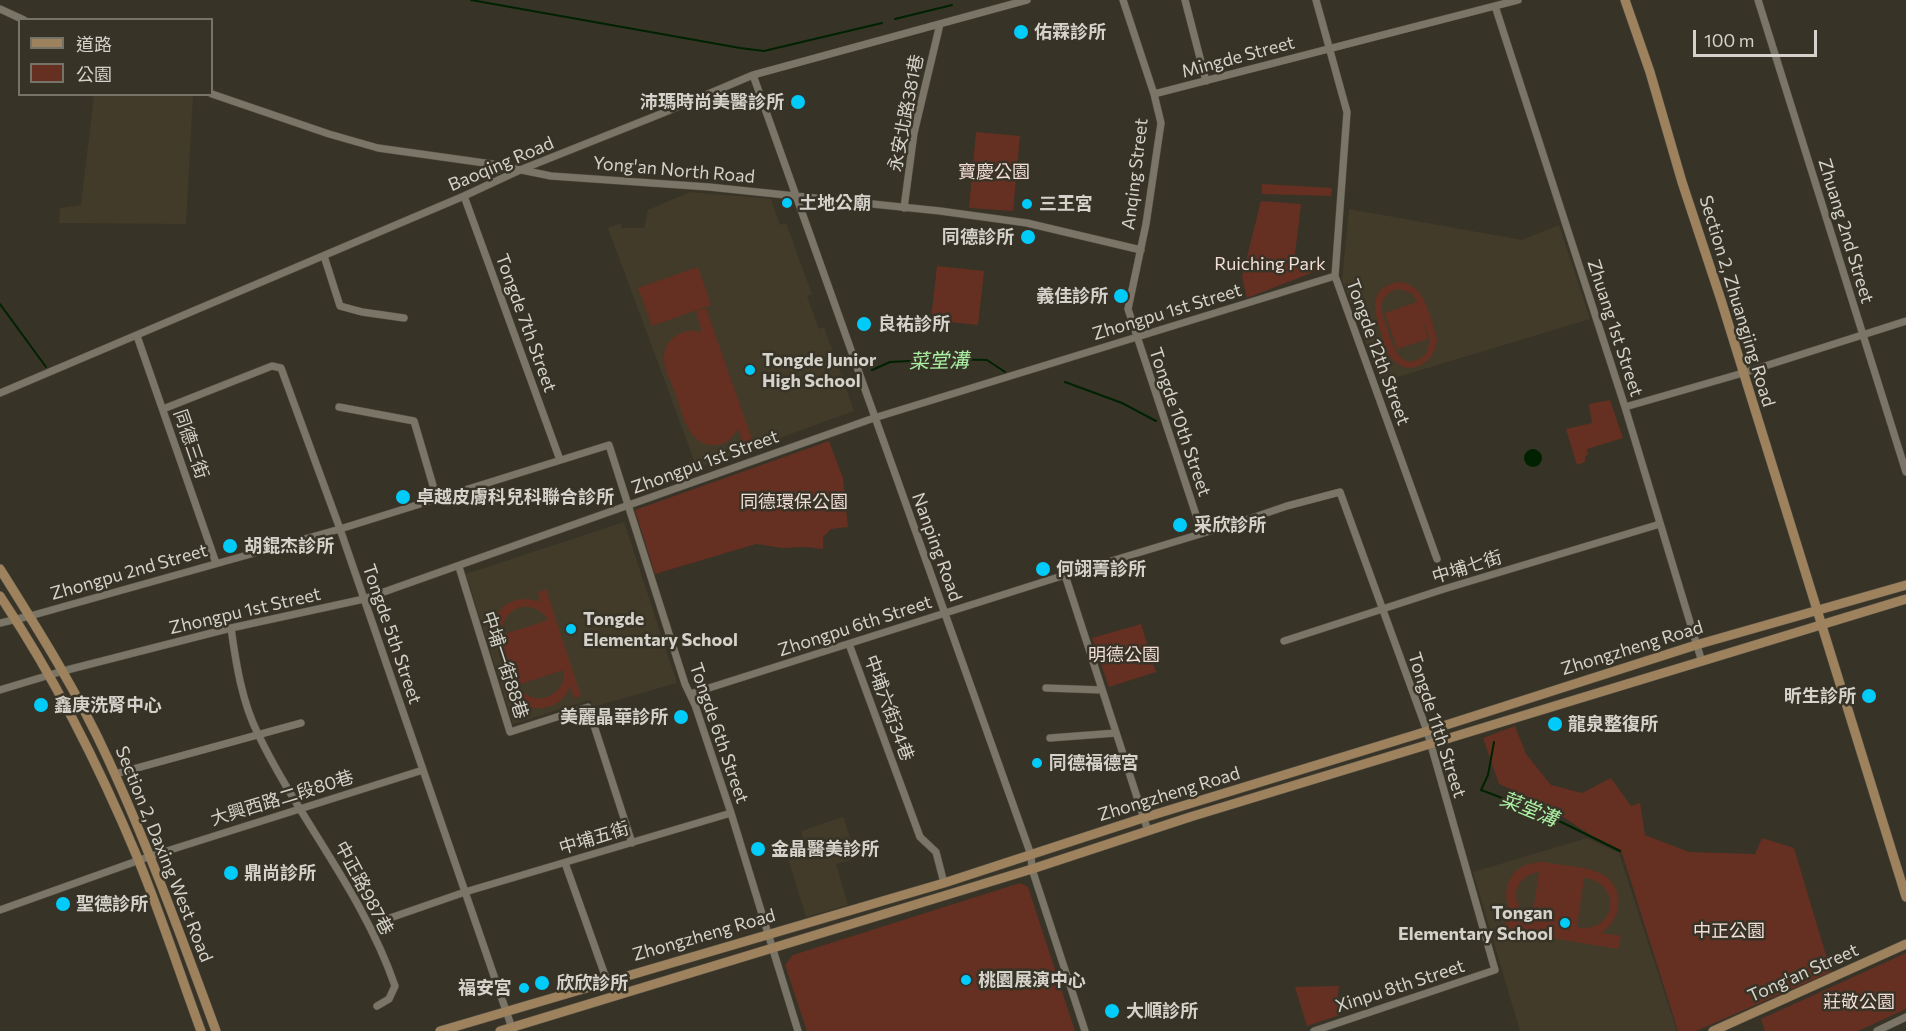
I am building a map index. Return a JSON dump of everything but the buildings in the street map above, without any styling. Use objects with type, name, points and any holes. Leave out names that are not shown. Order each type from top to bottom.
[{"type":"street","name":"Baoqing Road","points":[[0,393],[464,196],[520,170],[753,75],[1027,0]]},
{"type":"street","name":"Anqing Street","points":[[1123,0],[1154,94],[1161,123],[1141,250]]},
{"type":"street","points":[[1185,0],[1206,81]]},
{"type":"street","name":"Tongde 12th Street","points":[[1316,0],[1347,112],[1335,276],[1437,560]]},
{"type":"street","name":"Mingde Street","points":[[1154,94],[1518,0]]},
{"type":"street","name":"Section 2, Zhuangjing Road","points":[[1625,0],[1650,72],[1682,182],[1906,897]]},
{"type":"street","name":"Zhuang 2nd Street","points":[[1758,0],[1906,472]]},
{"type":"street","name":"Zhuang 1st Street","points":[[1495,6],[1625,407],[1702,662]]},
{"type":"street","points":[[0,9],[20,18]]},
{"type":"street","name":"永安北路381巷","points":[[904,208],[914,133],[940,24]]},
{"type":"street","name":"Nanping Road","points":[[753,75],[1031,855],[1032,868],[1085,1031]]},
{"type":"street","name":"Yong'an North Road","points":[[213,94],[329,134],[378,148],[492,164],[550,176],[699,186],[1028,223],[1141,250]]},
{"type":"street","name":"Tongde 7th Street","points":[[464,196],[560,460]]},
{"type":"street","name":"Tongde 10th Street","points":[[1141,250],[1128,309],[1202,533]]},
{"type":"street","points":[[324,256],[340,306],[362,312],[404,318]]},
{"type":"street","name":"Zhongpu 1st Street","points":[[0,690],[63,671],[231,628],[364,599],[874,418],[1335,276]]},
{"type":"street","points":[[1625,407],[1743,373],[1906,321]]},
{"type":"street","name":"同德三街","points":[[136,336],[216,563]]},
{"type":"street","name":"Tongde 5th Street","points":[[163,409],[272,366],[280,368],[340,528],[513,1029]]},
{"type":"street","points":[[339,407],[414,421],[437,499]]},
{"type":"street","name":"Zhongpu 2nd Street","points":[[0,623],[340,528],[609,445]]},
{"type":"street","name":"Tongde 6th Street","points":[[609,445],[685,684],[731,813],[798,1031]]},
{"type":"street","name":"Zhongpu 6th Street","points":[[690,694],[1287,506],[1340,492]]},
{"type":"street","name":"Tongde 11th Street","points":[[1340,492],[1427,731],[1495,970]]},
{"type":"street","name":"中埔七街","points":[[1284,641],[1659,524]]},
{"type":"street","name":"中埔一街88巷","points":[[459,567],[510,732],[588,707],[632,843]]},
{"type":"street","name":"Section 2, Daxing West Road","points":[[0,569],[63,671],[115,774],[151,856],[216,1031]]},
{"type":"street","points":[[1065,575],[1148,831]]},
{"type":"street","name":"Zhongzheng Road","points":[[440,1031],[944,883],[1143,818],[1696,645],[1906,585]]},
{"type":"street","name":"Section 2, Daxing West Road","points":[[0,596],[48,676],[100,776],[138,860],[201,1031]]},
{"type":"street","name":"Zhongzheng Road","points":[[500,1031],[513,1029],[772,946],[1906,599]]},
{"type":"street","name":"中正路987巷","points":[[231,628],[238,674],[258,735],[355,896],[390,971],[395,986],[389,999],[377,1006]]},
{"type":"street","name":"中埔六街34巷","points":[[849,644],[920,837],[936,852],[944,883]]},
{"type":"street","points":[[1046,688],[1102,690]]},
{"type":"street","points":[[115,774],[301,723]]},
{"type":"street","points":[[1050,738],[1116,733]]},
{"type":"street","name":"大興西路二段80巷","points":[[0,910],[138,860],[423,770]]},
{"type":"street","name":"中埔五街","points":[[390,918],[465,892],[731,813]]},
{"type":"street","points":[[565,863],[607,981]]},
{"type":"street","name":"Tong'an Street","points":[[1713,1031],[1906,944]]},
{"type":"street","name":"Xinpu 8th Street","points":[[1314,1031],[1495,970]]},
{"type":"street","points":[[1878,1031],[1906,1017]]},
{"type":"shaded area","points":[[94,96],[193,96],[186,224],[59,223],[60,208],[81,205]]},
{"type":"shaded area","name":"Tongde Junior High School","points":[[690,192],[771,199],[780,225],[786,223],[812,294],[807,296],[819,329],[824,327],[854,411],[697,468],[608,228],[621,223],[621,228],[644,228],[648,210]]},
{"type":"shaded area","points":[[1349,209],[1522,240],[1559,225],[1590,319],[1381,382],[1342,280]]},
{"type":"shaded area","points":[[1533,449],[1539,452],[1542,458],[1539,464],[1533,467],[1527,464],[1524,458],[1527,452]]},
{"type":"shaded area","name":"Tongde Elementary School","points":[[624,522],[677,683],[593,707],[590,700],[513,724],[466,574]]},
{"type":"shaded area","points":[[843,817],[857,858],[836,864],[848,905],[806,917],[786,851],[805,844],[801,831]]},
{"type":"shaded area","name":"Tongan Elementary School","points":[[1587,838],[1619,853],[1677,1031],[1520,1031],[1473,872]]},
{"type":"green space","name":"寶慶公園","points":[[976,132],[1020,136],[1013,211],[969,208]]},
{"type":"green space","points":[[1262,184],[1332,188],[1331,196],[1262,194]]},
{"type":"green space","name":"Ruiching Park","points":[[1261,201],[1301,204],[1294,263],[1324,262],[1324,268],[1247,298],[1242,277]]},
{"type":"green space","points":[[937,266],[984,271],[978,325],[931,320]]},
{"type":"green space","points":[[698,267],[711,305],[652,326],[638,288]]},
{"type":"green space","points":[[1399,282],[1408,284],[1421,295],[1429,312],[1437,339],[1436,347],[1427,361],[1414,368],[1406,368],[1392,359],[1387,351],[1376,317],[1377,295],[1389,285]],"holes":[[[1399,289],[1412,293],[1417,302],[1385,313],[1397,349],[1428,339],[1421,315],[1430,340],[1426,354],[1417,360],[1410,361],[1404,360],[1395,349],[1383,315],[1382,303],[1388,293],[1393,290]]]},
{"type":"green space","points":[[706,308],[753,442],[744,445],[738,429],[729,440],[717,445],[707,445],[694,436],[685,420],[666,369],[664,360],[667,346],[671,340],[682,333],[702,332],[696,311]]},
{"type":"green space","points":[[1610,400],[1623,438],[1587,449],[1588,455],[1585,456],[1585,462],[1577,465],[1566,429],[1592,423],[1589,404]]},
{"type":"green space","name":"同德環保公園","points":[[829,441],[843,478],[848,527],[831,529],[823,537],[823,549],[782,548],[756,544],[655,574],[635,510]]},
{"type":"green space","points":[[546,589],[581,696],[574,698],[570,686],[558,702],[551,706],[537,708],[521,701],[511,687],[494,629],[495,620],[503,607],[516,600],[540,602],[538,592]],"holes":[[[521,607],[536,609],[548,620],[502,635],[506,617]],[[564,670],[560,687],[547,697],[531,697],[524,693],[518,685]]]},
{"type":"green space","name":"明德公園","points":[[1141,624],[1156,672],[1109,687],[1092,638]]},
{"type":"green space","name":"中正公園","points":[[1515,726],[1526,754],[1551,785],[1582,793],[1611,778],[1631,806],[1640,803],[1645,835],[1689,852],[1755,854],[1762,838],[1794,848],[1831,972],[1696,1031],[1678,1031],[1621,850],[1589,834],[1551,809],[1531,806],[1515,791],[1499,784],[1483,738]]},
{"type":"green space","points":[[1542,862],[1585,868],[1605,875],[1614,885],[1618,905],[1613,921],[1602,933],[1621,936],[1618,949],[1504,930],[1507,919],[1516,920],[1507,900],[1506,891],[1509,882],[1514,874],[1530,863]],"holes":[[[1539,872],[1532,919],[1531,920],[1521,912],[1515,895],[1523,879]],[[1584,878],[1597,882],[1605,889],[1610,898],[1610,907],[1607,916],[1600,923],[1590,927],[1577,927]]]},
{"type":"green space","points":[[1020,883],[1028,887],[1075,1031],[807,1031],[785,965],[793,955]]},
{"type":"green space","name":"莊敬公園","points":[[1906,953],[1906,1009],[1858,1031],[1765,1031],[1761,1019]]},
{"type":"green space","points":[[1339,986],[1337,1001],[1340,1015],[1307,1026],[1295,987]]},
{"type":"waterway","points":[[471,0],[764,51],[882,23]]},
{"type":"waterway","points":[[895,19],[952,5]]},
{"type":"waterway","name":"菜堂溝","points":[[0,304],[46,367]]},
{"type":"waterway","name":"菜堂溝","points":[[872,370],[890,362],[947,359],[987,360],[1005,372]]},
{"type":"waterway","name":"菜堂溝","points":[[1065,382],[1122,403],[1156,421]]},
{"type":"waterway","name":"菜堂溝","points":[[1494,742],[1488,775],[1481,790],[1545,814],[1620,851]]},
{"type":"place","name":"佑霖診所","points":[[1021,32]]},
{"type":"place","name":"沛瑪時尚美醫診所","points":[[798,102]]},
{"type":"place","name":"土地公廟","points":[[787,203]]},
{"type":"place","name":"三王宮","points":[[1027,204]]},
{"type":"place","name":"同德診所","points":[[1028,237]]},
{"type":"place","name":"義佳診所","points":[[1121,296]]},
{"type":"place","name":"良祐診所","points":[[864,324]]},
{"type":"place","name":"Tongde Junior High School","points":[[750,370]]},
{"type":"place","name":"卓越皮膚科兒科聯合診所","points":[[403,497]]},
{"type":"place","name":"采欣診所","points":[[1180,525]]},
{"type":"place","name":"胡錕杰診所","points":[[230,546]]},
{"type":"place","name":"何翊菁診所","points":[[1043,569]]},
{"type":"place","name":"Tongde Elementary School","points":[[571,629]]},
{"type":"place","name":"昕生診所","points":[[1869,696]]},
{"type":"place","name":"鑫庚洗腎中心","points":[[41,705]]},
{"type":"place","name":"美麗晶華診所","points":[[681,717]]},
{"type":"place","name":"龍泉整復所","points":[[1555,724]]},
{"type":"place","name":"同德福德宮","points":[[1037,763]]},
{"type":"place","name":"金晶醫美診所","points":[[758,849]]},
{"type":"place","name":"鼎尚診所","points":[[231,873]]},
{"type":"place","name":"聖德診所","points":[[63,904]]},
{"type":"place","name":"Tongan Elementary School","points":[[1565,923]]},
{"type":"place","name":"桃園展演中心","points":[[966,980]]},
{"type":"place","name":"欣欣診所","points":[[542,983]]},
{"type":"place","name":"福安宮","points":[[524,988]]},
{"type":"place","name":"大順診所","points":[[1112,1011]]}]
